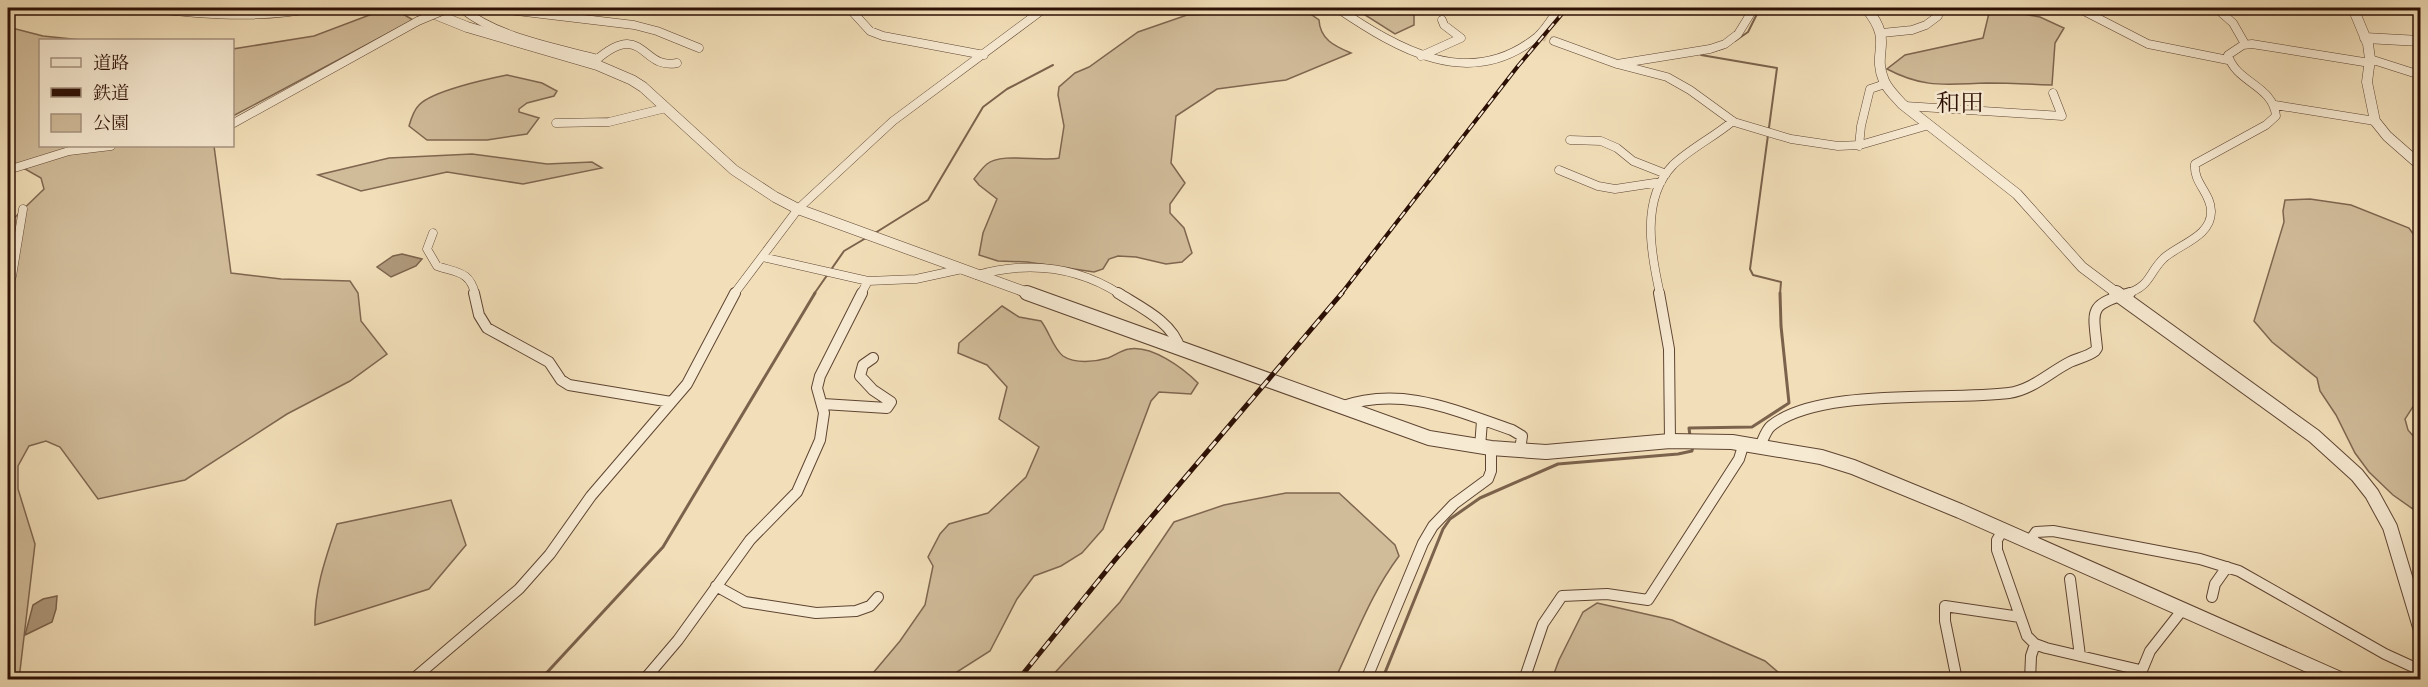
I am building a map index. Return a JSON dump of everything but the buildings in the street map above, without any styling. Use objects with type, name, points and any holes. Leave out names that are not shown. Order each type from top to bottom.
[{"type":"street","points":[[148,8],[231,17],[261,17],[314,8]]},
{"type":"street","points":[[420,8],[503,39],[595,61],[616,46],[628,44],[642,47],[646,53],[660,63],[668,65],[677,63]]},
{"type":"street","points":[[461,8],[505,31],[595,61],[628,76],[740,177],[770,196],[962,269],[1340,407],[1430,438],[1485,447],[1567,451],[1702,440],[1744,443],[1821,457],[1852,467],[2003,530],[2342,680]]},
{"type":"street","points":[[491,8],[634,25],[657,31],[699,48]]},
{"type":"street","points":[[849,8],[870,31],[883,36],[984,55]]},
{"type":"street","points":[[412,680],[519,589],[550,554],[591,496],[687,384],[737,289],[798,208],[893,121],[1045,8]]},
{"type":"street","points":[[1337,8],[1401,48],[1421,56],[1477,64],[1498,61],[1539,35],[1559,8]]},
{"type":"street","points":[[1617,64],[1718,48],[1744,29],[1754,8]]},
{"type":"street","points":[[1866,8],[1881,26],[1881,67],[1885,84],[1905,106],[2017,194],[2082,267],[2314,436],[2357,475],[2372,494],[2390,527],[2421,627]]},
{"type":"street","points":[[1882,33],[1909,32],[1920,28],[1938,16],[1938,8]]},
{"type":"street","points":[[2078,8],[2148,44],[2228,60],[2234,68],[2264,91],[2276,105],[2375,121]]},
{"type":"street","points":[[2216,8],[2233,23],[2245,44]]},
{"type":"street","points":[[2353,8],[2365,38],[2370,61],[2367,82],[2375,121],[2387,136],[2421,165]]},
{"type":"street","points":[[234,123],[418,21],[445,9]]},
{"type":"street","points":[[1421,56],[1461,38],[1444,25],[1442,20]]},
{"type":"street","points":[[2410,41],[2413,37],[2421,36]]},
{"type":"street","points":[[2365,38],[2421,41]]},
{"type":"street","points":[[1554,41],[1617,64],[1676,81],[1733,121],[1767,133],[1835,146],[1859,146],[1929,125]]},
{"type":"street","points":[[2228,60],[2228,55],[2233,50],[2245,44],[2370,61],[2421,75]]},
{"type":"street","points":[[1859,146],[1858,132],[1864,120],[1870,89],[1885,84]]},
{"type":"street","points":[[1905,106],[2062,116],[2053,93]]},
{"type":"street","points":[[1760,446],[1761,438],[1769,428],[1792,414],[1812,407],[1907,396],[2010,393],[2028,387],[2075,359],[2095,352],[2097,341],[2094,316],[2105,302],[2118,295],[2136,291],[2150,282],[2154,269],[2159,263],[2178,246],[2193,240],[2206,227],[2212,210],[2209,198],[2194,176],[2195,164],[2266,125],[2276,116],[2276,105]]},
{"type":"street","points":[[556,123],[609,122],[666,108]]},
{"type":"street","points":[[1670,441],[1668,336],[1658,292],[1651,221],[1654,194],[1664,178],[1681,160],[1718,135],[1733,121]]},
{"type":"street","points":[[1570,140],[1601,141],[1617,148],[1633,161],[1664,178]]},
{"type":"street","points":[[8,170],[69,151],[103,147]]},
{"type":"street","points":[[1559,170],[1607,189],[1625,189],[1664,178]]},
{"type":"street","points":[[8,285],[12,276],[23,209]]},
{"type":"street","points":[[433,233],[426,249],[437,266],[467,276],[472,281],[479,315],[487,328],[549,362],[561,380],[569,385],[671,402]]},
{"type":"street","points":[[762,257],[868,281],[926,278],[962,269]]},
{"type":"street","points":[[977,274],[989,270],[1014,268],[1083,274],[1124,297],[1173,331],[1179,340],[1180,349]]},
{"type":"street","points":[[644,680],[678,640],[750,540],[797,492],[820,440],[824,413],[817,388],[820,376],[868,281]]},
{"type":"street","points":[[823,404],[887,408],[891,402],[873,390],[860,376],[863,365],[873,358]]},
{"type":"street","points":[[1340,407],[1353,400],[1370,397],[1408,398],[1518,433],[1522,441],[1520,450]]},
{"type":"street","points":[[1366,680],[1423,543],[1442,514],[1488,479],[1491,471],[1482,421]]},
{"type":"street","points":[[1524,680],[1535,643],[1544,623],[1562,596],[1607,594],[1648,600],[1739,459],[1744,443]]},
{"type":"street","points":[[2003,530],[1997,540],[1997,550],[2027,636],[2036,644],[2139,675],[2154,646],[2182,609]]},
{"type":"street","points":[[2029,542],[2036,532],[2053,531],[2200,559],[2227,567],[2268,586],[2385,654],[2421,670]]},
{"type":"street","points":[[2212,597],[2215,584],[2227,567]]},
{"type":"street","points":[[2070,579],[2080,656]]},
{"type":"street","points":[[716,586],[744,601],[817,614],[861,610],[875,603],[878,597]]},
{"type":"street","points":[[1957,680],[1952,642],[1944,614],[1945,606],[2020,617]]},
{"type":"street","points":[[2030,680],[2031,656],[2036,644]]},
{"type":"green space","points":[[388,8],[393,8],[413,20],[234,115],[234,49],[314,36]]},
{"type":"green space","points":[[1354,8],[1414,8],[1414,25],[1395,34]]},
{"type":"green space","points":[[2007,11],[2040,17],[2064,28],[2055,43],[2052,85],[1936,84],[1913,80],[1887,69],[1905,55],[1983,38],[1989,13]]},
{"type":"green space","points":[[1309,13],[1319,20],[1322,32],[1329,41],[1351,53],[1286,80],[1217,89],[1176,116],[1171,163],[1185,183],[1170,204],[1170,213],[1184,228],[1192,253],[1182,262],[1166,264],[1136,257],[1118,256],[1109,259],[1103,269],[1094,272],[1027,262],[998,261],[979,255],[983,233],[997,199],[974,179],[985,166],[994,160],[1059,158],[1064,126],[1058,95],[1059,87],[1075,73],[1089,67],[1138,32],[1187,15]]},
{"type":"green space","points":[[8,27],[43,36],[72,39],[39,39],[39,147],[214,147],[231,273],[281,279],[350,281],[358,293],[361,321],[387,354],[350,381],[287,414],[185,480],[98,499],[60,447],[46,441],[29,446],[18,466],[18,489],[35,544],[19,679],[8,680],[8,224],[44,189],[41,178],[20,166],[8,168]]},
{"type":"green space","points":[[507,75],[542,83],[557,91],[554,96],[527,103],[519,109],[519,112],[539,118],[527,134],[487,140],[427,140],[409,126],[419,105],[435,95],[460,86]]},
{"type":"green space","points":[[472,154],[547,164],[592,162],[602,168],[523,184],[447,172],[361,191],[318,175],[389,158]]},
{"type":"green space","points":[[2310,199],[2351,205],[2409,228],[2419,242],[2414,262],[2420,268],[2420,402],[2414,405],[2405,419],[2408,430],[2420,444],[2420,514],[2393,495],[2369,472],[2355,453],[2336,415],[2320,391],[2317,378],[2272,342],[2254,321],[2284,222],[2285,200]]},
{"type":"green space","points":[[1002,306],[1019,317],[1041,321],[1056,349],[1068,359],[1085,362],[1108,358],[1126,350],[1138,349],[1166,359],[1198,383],[1191,394],[1159,392],[1151,401],[1103,529],[1082,553],[1061,566],[1034,576],[1017,599],[990,651],[946,679],[868,679],[900,641],[925,605],[933,566],[928,557],[940,534],[949,524],[988,513],[1026,477],[1039,447],[999,419],[1007,387],[987,365],[958,353],[959,343]]},
{"type":"green space","points":[[1286,493],[1339,493],[1395,545],[1399,556],[1372,601],[1335,679],[1049,679],[1120,602],[1174,522],[1224,505]]},
{"type":"green space","points":[[451,500],[466,545],[429,589],[315,625],[316,599],[337,524]]},
{"type":"green space","points":[[1597,603],[1672,620],[1765,661],[1786,679],[1552,679],[1583,612]]},
{"type":"shaded area","points":[[402,254],[422,259],[416,266],[391,277],[377,267],[393,256]]},
{"type":"shaded area","points":[[57,596],[52,622],[25,635],[33,605],[43,599]]},
{"type":"waterway","points":[[1735,41],[1748,32],[1760,8]]},
{"type":"waterway","points":[[1711,52],[1724,48]]},
{"type":"waterway","points":[[1704,53],[1701,55],[1777,68],[1750,269],[1753,275],[1781,282],[1780,294]]},
{"type":"waterway","points":[[875,233],[928,200],[983,107],[1007,89],[1053,65]]},
{"type":"waterway","points":[[814,294],[844,251],[866,238]]},
{"type":"waterway","points":[[540,680],[663,547],[815,293]]},
{"type":"waterway","points":[[1690,436],[1689,428],[1752,427],[1789,403],[1780,294]]},
{"type":"waterway","points":[[1382,680],[1443,529],[1450,519],[1480,498],[1558,464],[1678,454],[1692,451],[1693,445]]},
{"type":"tunnel","points":[[1539,35],[1554,41]]},
{"type":"railway","points":[[1341,294],[1518,66],[1567,8]]},
{"type":"railway","points":[[1018,680],[1115,560],[1342,293]]},
{"type":"district","name":"和田","points":[[1960,103]]}]
